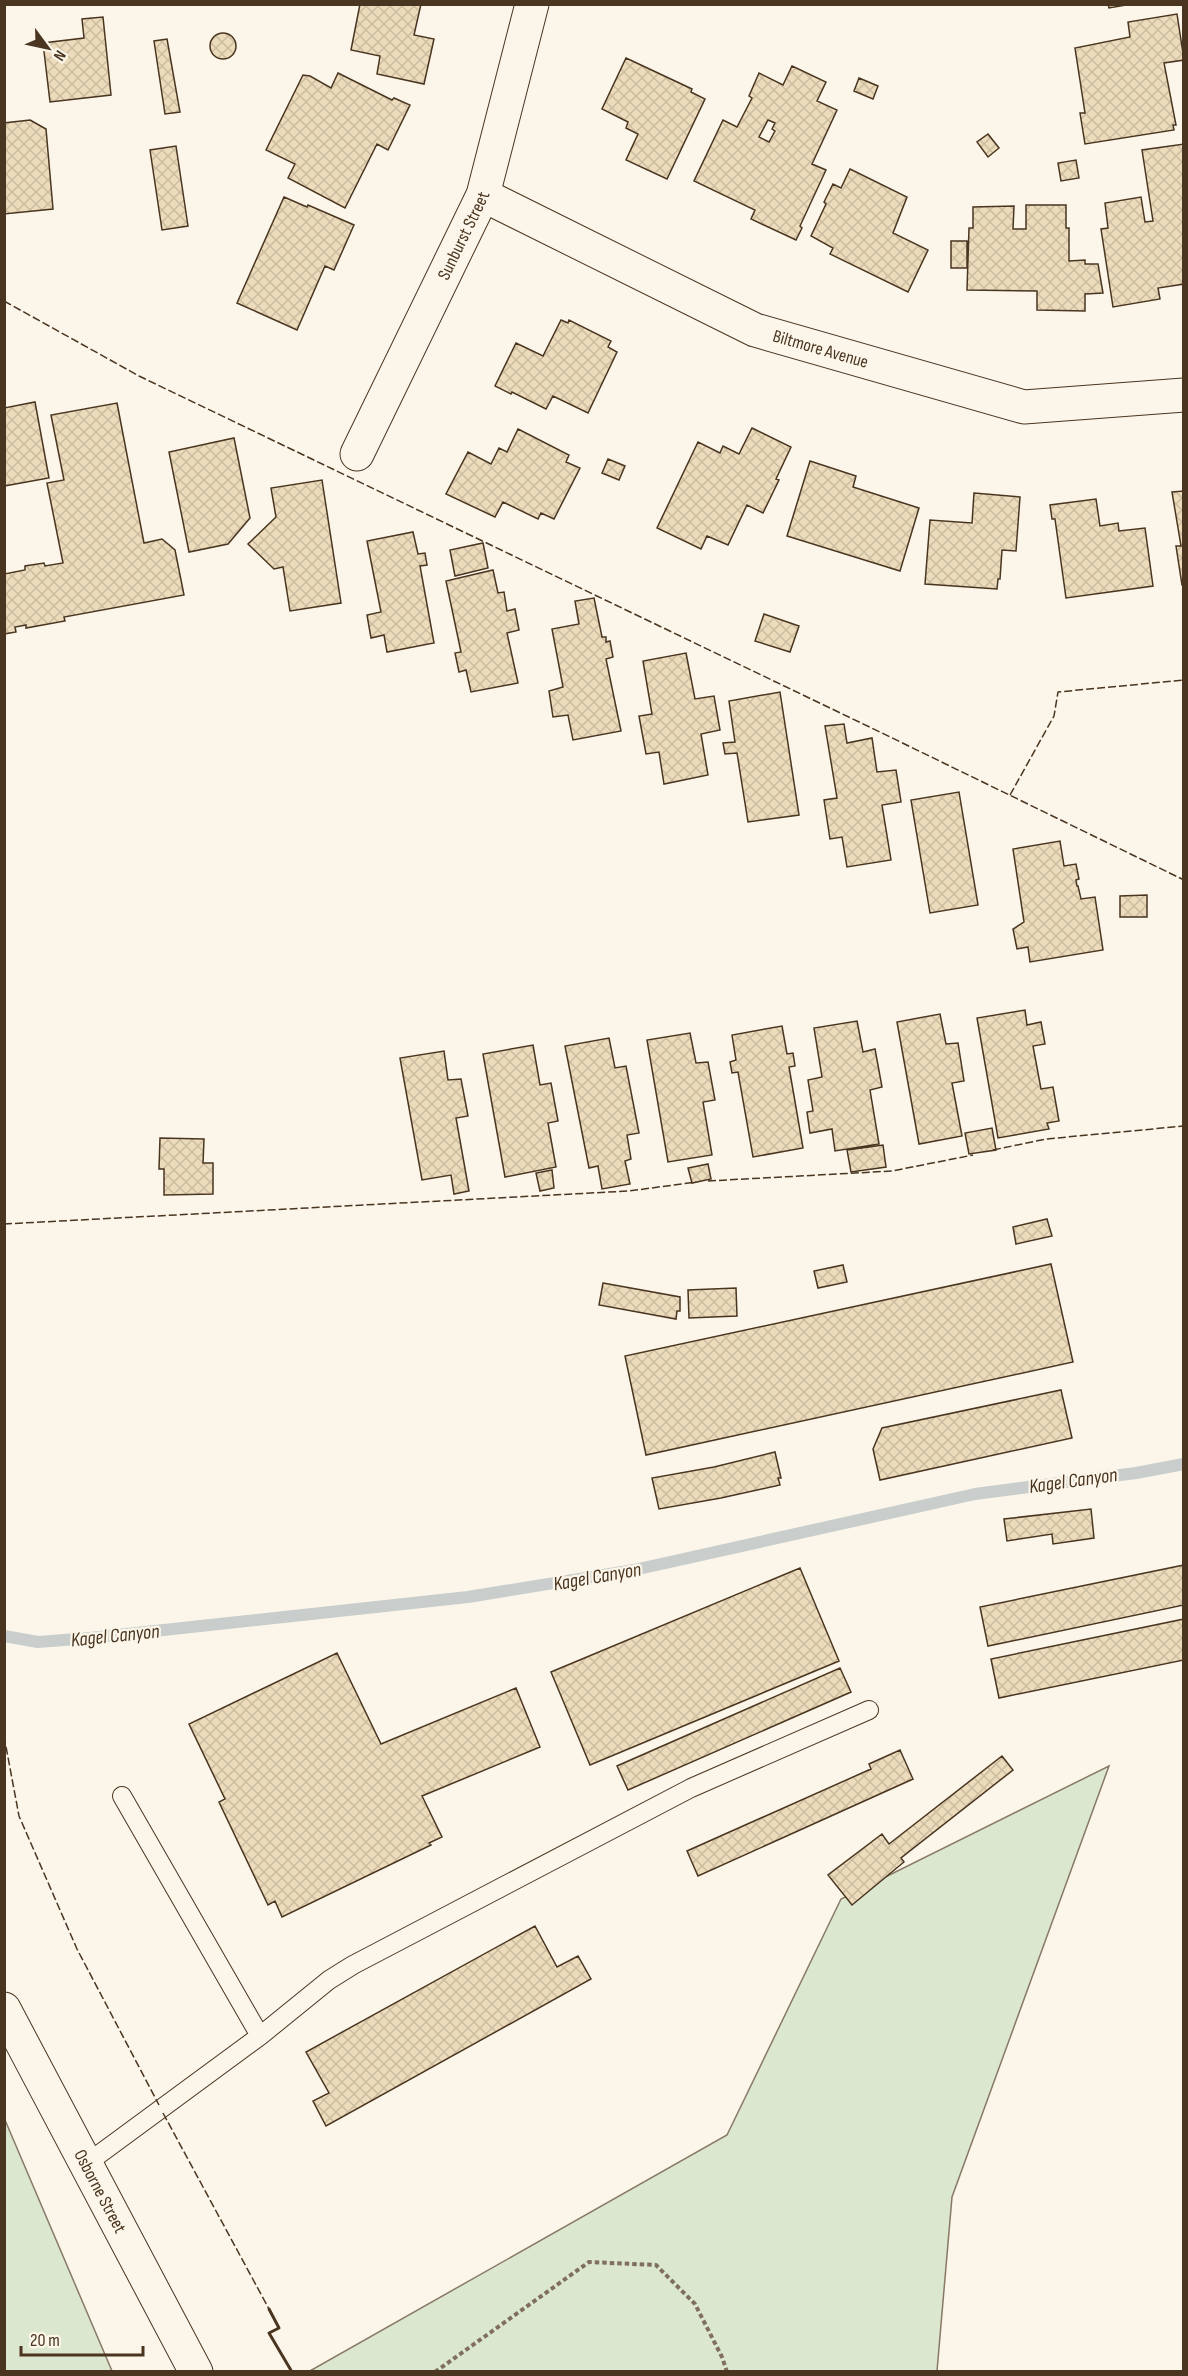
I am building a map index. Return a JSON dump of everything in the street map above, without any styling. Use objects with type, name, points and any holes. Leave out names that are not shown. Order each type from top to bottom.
[{"type":"street","name":"Sunburst Street","points":[[357,454],[483,195],[532,4]]},
{"type":"street","name":"Biltmore Avenue","points":[[483,195],[755,330],[1024,407],[1184,395]]},
{"type":"street","name":"Osborne Street","points":[[4,2009],[196,2372]]},
{"type":"lane","points":[[86,2164],[260,2036],[329,1980],[353,1965],[691,1788],[869,1710]]},
{"type":"lane","points":[[122,1796],[260,2036]]},
{"type":"path","points":[[435,2372],[588,2262],[656,2265],[695,2304],[727,2372]]},
{"type":"green space","points":[[1109,1766],[952,2197],[937,2371],[308,2372],[727,2135],[841,1899]]},
{"type":"green space","points":[[5,2120],[112,2371],[5,2371]]},
{"type":"building","points":[[360,4],[421,4],[414,35],[434,39],[424,84],[377,74],[380,56],[351,50]]},
{"type":"building","points":[[1108,4],[1132,4],[1109,8]]},
{"type":"building","points":[[1177,14],[1184,60],[1164,63],[1176,125],[1173,125],[1174,130],[1085,144],[1080,113],[1085,113],[1075,48],[1130,37],[1128,22]]},
{"type":"building","points":[[103,17],[111,95],[50,102],[43,43],[84,38],[82,19]]},
{"type":"building","points":[[223,33],[232,37],[236,46],[232,55],[223,59],[214,55],[210,46],[214,37]]},
{"type":"building","points":[[167,39],[180,112],[165,114],[154,41]]},
{"type":"building","points":[[626,58],[692,89],[691,92],[705,99],[667,179],[626,160],[638,134],[626,128],[628,122],[602,109]]},
{"type":"building","points":[[792,66],[826,82],[817,101],[837,110],[812,164],[826,170],[800,226],[802,228],[796,240],[751,219],[755,210],[694,181],[723,120],[737,127],[752,98],[749,96],[759,73],[783,85]],"holes":[[[768,120],[775,123],[772,129],[775,131],[769,142],[759,137]]]},
{"type":"building","points":[[338,73],[392,100],[394,98],[410,105],[388,150],[377,144],[345,208],[288,178],[295,164],[266,150],[303,75],[310,76],[331,88]]},
{"type":"building","points":[[859,78],[878,86],[873,99],[854,91]]},
{"type":"building","points":[[30,120],[46,129],[53,209],[4,214],[4,123]]},
{"type":"building","points":[[988,134],[999,148],[988,157],[977,142]]},
{"type":"building","points":[[1184,144],[1184,284],[1158,288],[1160,299],[1113,307],[1101,229],[1108,228],[1105,203],[1141,197],[1145,222],[1153,221],[1142,150]]},
{"type":"building","points":[[176,146],[188,226],[162,230],[150,150]]},
{"type":"building","points":[[1076,160],[1079,178],[1061,181],[1058,163]]},
{"type":"building","points":[[850,169],[907,197],[893,233],[928,250],[908,292],[830,254],[833,248],[811,236],[833,184],[841,188]]},
{"type":"building","points":[[284,197],[354,225],[334,270],[325,266],[297,330],[237,303]]},
{"type":"building","points":[[1026,205],[1066,205],[1069,261],[1085,260],[1085,264],[1098,264],[1103,293],[1085,294],[1085,311],[1037,310],[1037,291],[967,290],[969,228],[973,228],[973,207],[1014,206],[1013,229],[1026,229]]},
{"type":"building","points":[[951,241],[967,241],[967,268],[951,268]]},
{"type":"building","points":[[561,320],[568,323],[569,320],[611,341],[608,347],[617,352],[588,413],[553,396],[546,409],[495,386],[516,343],[543,356]]},
{"type":"building","points":[[35,402],[49,478],[4,486],[4,408]]},
{"type":"building","points":[[117,403],[144,543],[162,539],[175,550],[184,595],[64,617],[65,621],[26,628],[26,625],[15,627],[16,632],[4,634],[4,574],[25,570],[25,566],[63,563],[47,483],[64,480],[51,415]]},
{"type":"building","points":[[752,428],[791,447],[776,479],[779,480],[763,513],[747,505],[728,545],[707,536],[701,549],[657,528],[698,442],[720,453],[723,446],[739,454]]},
{"type":"building","points":[[518,429],[569,455],[566,462],[580,468],[554,519],[541,513],[538,519],[503,502],[495,517],[446,494],[468,452],[491,464],[499,448],[507,452]]},
{"type":"building","points":[[234,438],[250,518],[228,544],[189,552],[169,452]]},
{"type":"building","points":[[608,459],[625,466],[619,480],[602,473]]},
{"type":"building","points":[[810,461],[856,476],[853,487],[919,508],[900,571],[787,536]]},
{"type":"building","points":[[322,480],[341,603],[290,611],[283,567],[274,569],[248,544],[276,517],[271,488]]},
{"type":"building","points":[[1184,491],[1184,585],[1182,585],[1176,546],[1181,546],[1172,492]]},
{"type":"building","points":[[974,493],[1020,497],[1016,551],[1002,550],[997,589],[925,584],[930,520],[972,523]]},
{"type":"building","points":[[1096,499],[1100,526],[1118,523],[1119,531],[1145,528],[1153,586],[1066,598],[1055,519],[1052,519],[1050,505]]},
{"type":"building","points":[[413,532],[418,554],[425,553],[427,565],[420,566],[434,643],[387,652],[384,635],[371,638],[367,615],[381,612],[367,541]]},
{"type":"building","points":[[483,543],[488,568],[455,576],[450,550]]},
{"type":"building","points":[[493,570],[498,593],[504,592],[507,611],[515,609],[519,630],[507,633],[518,683],[471,692],[466,670],[459,672],[455,653],[461,652],[446,581]]},
{"type":"building","points":[[594,598],[602,637],[606,637],[606,642],[610,641],[613,657],[606,659],[621,731],[573,740],[568,715],[553,717],[549,691],[563,687],[552,629],[579,624],[575,601]]},
{"type":"building","points":[[764,614],[799,626],[790,652],[755,641]]},
{"type":"building","points":[[686,653],[695,699],[714,696],[720,730],[701,734],[708,775],[664,784],[659,752],[646,754],[639,716],[652,714],[643,661]]},
{"type":"building","points":[[780,692],[799,815],[748,822],[737,753],[725,754],[723,743],[735,742],[729,701]]},
{"type":"building","points":[[844,724],[847,743],[872,738],[877,772],[896,770],[901,802],[882,805],[891,860],[847,867],[842,837],[830,839],[824,800],[837,798],[825,726]]},
{"type":"building","points":[[959,792],[978,905],[930,913],[911,800]]},
{"type":"building","points":[[1060,841],[1064,866],[1076,864],[1079,879],[1076,880],[1081,899],[1095,897],[1103,950],[1030,962],[1028,947],[1017,949],[1013,929],[1024,922],[1013,849]]},
{"type":"building","points":[[1147,895],[1147,917],[1120,917],[1120,896]]},
{"type":"building","points":[[1025,1010],[1027,1025],[1041,1022],[1045,1044],[1033,1046],[1041,1089],[1053,1087],[1059,1121],[1047,1123],[1049,1129],[998,1138],[977,1018]]},
{"type":"building","points":[[940,1014],[946,1044],[958,1043],[964,1081],[952,1083],[962,1136],[919,1144],[897,1022]]},
{"type":"building","points":[[857,1021],[863,1052],[875,1049],[882,1087],[870,1090],[879,1144],[835,1151],[832,1129],[810,1133],[807,1112],[813,1111],[808,1080],[822,1077],[814,1028]]},
{"type":"building","points":[[782,1026],[787,1054],[793,1053],[795,1066],[789,1067],[803,1148],[753,1157],[738,1072],[732,1073],[730,1062],[736,1060],[732,1035]]},
{"type":"building","points":[[690,1033],[696,1063],[708,1062],[715,1100],[703,1102],[712,1155],[668,1162],[647,1040]]},
{"type":"building","points":[[609,1038],[615,1068],[626,1066],[639,1133],[627,1135],[631,1159],[625,1161],[630,1184],[602,1189],[598,1166],[589,1168],[565,1046]]},
{"type":"building","points":[[533,1045],[540,1085],[551,1083],[558,1121],[548,1123],[556,1167],[505,1177],[483,1054]]},
{"type":"building","points":[[444,1051],[448,1080],[461,1079],[468,1116],[456,1118],[469,1191],[454,1194],[451,1175],[422,1180],[400,1058]]},
{"type":"building","points":[[992,1128],[996,1150],[969,1154],[965,1133]]},
{"type":"building","points":[[160,1138],[204,1139],[203,1163],[213,1163],[213,1194],[164,1195],[164,1169],[159,1169]]},
{"type":"building","points":[[883,1145],[886,1167],[851,1172],[847,1150]]},
{"type":"building","points":[[708,1164],[711,1179],[692,1183],[688,1168]]},
{"type":"building","points":[[552,1170],[554,1188],[540,1191],[536,1173]]},
{"type":"building","points":[[1047,1219],[1052,1236],[1016,1244],[1013,1227]]},
{"type":"building","points":[[1051,1264],[1073,1362],[646,1455],[625,1356]]},
{"type":"building","points":[[843,1265],[847,1282],[818,1288],[814,1271]]},
{"type":"building","points":[[603,1283],[680,1297],[680,1311],[677,1311],[676,1319],[599,1305]]},
{"type":"building","points":[[736,1288],[737,1316],[689,1318],[688,1290]]},
{"type":"building","points":[[1061,1390],[1072,1438],[880,1480],[873,1449],[882,1428]]},
{"type":"building","points":[[775,1452],[781,1478],[778,1478],[780,1485],[659,1509],[652,1478],[714,1467]]},
{"type":"building","points":[[1091,1509],[1094,1538],[1053,1544],[1052,1534],[1007,1541],[1004,1519]]},
{"type":"building","points":[[1184,1565],[1184,1605],[988,1646],[980,1607]]},
{"type":"building","points":[[800,1568],[839,1661],[590,1765],[551,1672]]},
{"type":"building","points":[[1184,1619],[1184,1660],[999,1698],[991,1659]]},
{"type":"building","points":[[337,1653],[381,1744],[516,1688],[540,1747],[422,1796],[442,1837],[429,1843],[431,1845],[282,1917],[275,1901],[268,1905],[219,1802],[225,1799],[189,1724]]},
{"type":"building","points":[[840,1668],[851,1692],[628,1790],[617,1766]]},
{"type":"building","points":[[900,1750],[913,1779],[698,1876],[687,1851],[871,1769],[869,1764]]},
{"type":"building","points":[[1002,1756],[1013,1770],[901,1858],[904,1862],[852,1905],[828,1875],[882,1834],[889,1844]]},
{"type":"building","points":[[535,1926],[557,1967],[578,1956],[591,1979],[326,2126],[313,2101],[329,2093],[306,2052]]},
{"type":"waterway","name":"Kagel Canyon","points":[[4,1636],[38,1642],[90,1638],[468,1597],[634,1570],[975,1494],[1136,1473],[1184,1464]]},
{"type":"fence","points":[[4,301],[139,376],[1184,880]]},
{"type":"fence","points":[[1010,795],[1054,716],[1058,692],[1184,680]]},
{"type":"fence","points":[[993,1150],[1046,1139],[1184,1126]]},
{"type":"fence","points":[[708,1181],[892,1171],[973,1155]]},
{"type":"fence","points":[[4,1224],[629,1191],[696,1182]]},
{"type":"fence","points":[[4,1736],[19,1816],[77,1949],[159,2105]]},
{"type":"fence","points":[[163,2113],[269,2309]]},
{"type":"wall","points":[[269,2309],[279,2328],[269,2333],[292,2372]]}]
